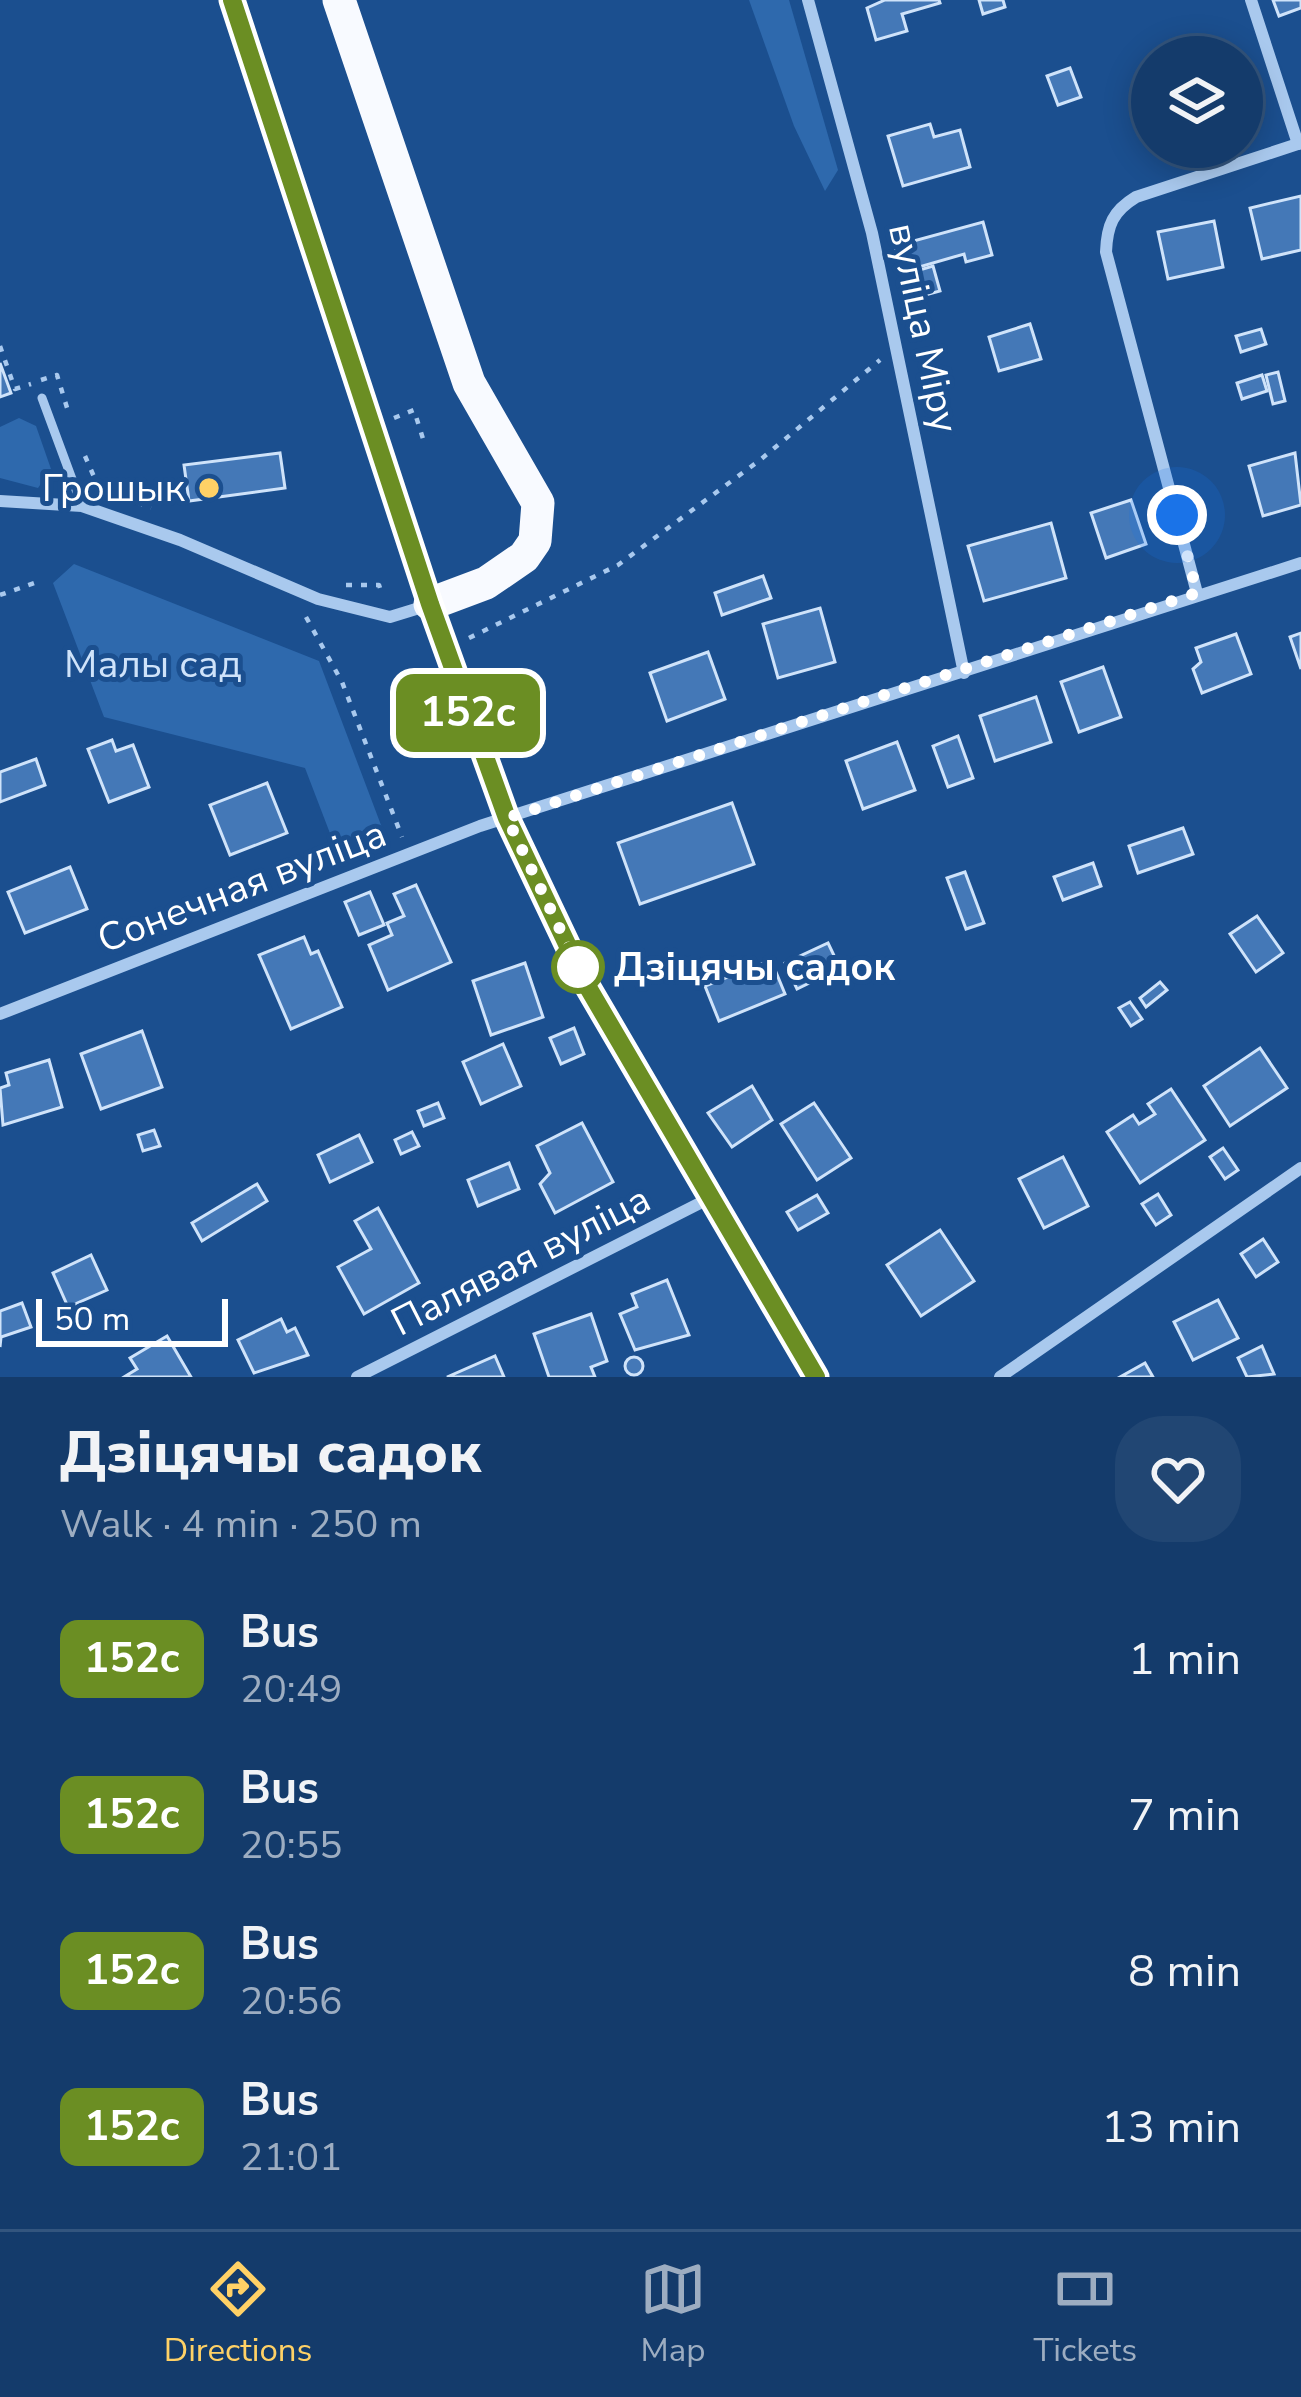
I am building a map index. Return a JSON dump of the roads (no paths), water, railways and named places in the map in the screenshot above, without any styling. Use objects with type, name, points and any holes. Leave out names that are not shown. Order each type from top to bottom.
[{"type":"highway","points":[[339,0],[469,383],[538,503],[535,541],[524,557],[487,583],[430,604]]},
{"type":"main road","points":[[232,0],[430,604],[507,818],[586,984],[816,1377]]},
{"type":"street","name":"вуліца Міру","points":[[808,0],[898,345],[964,673]]},
{"type":"street","points":[[1197,593],[1106,252],[1107,234],[1120,207],[1136,197],[1300,144],[1251,0]]},
{"type":"street","points":[[0,502],[82,506],[180,540],[318,598],[390,616],[430,604]]},
{"type":"street","name":"Сонечная вуліца","points":[[0,1014],[507,818],[1301,562]]},
{"type":"street","points":[[1000,1377],[1301,1168]]},
{"type":"street","name":"Палявая вуліца","points":[[358,1377],[711,1198]]},
{"type":"lane","points":[[42,398],[82,506]]},
{"type":"place","name":"Грошык","points":[[209,488]]},
{"type":"place","name":"Дзіцячы садок","points":[[578,967]]},
{"type":"park label","name":"Малы сад","points":[[153,664]]}]
